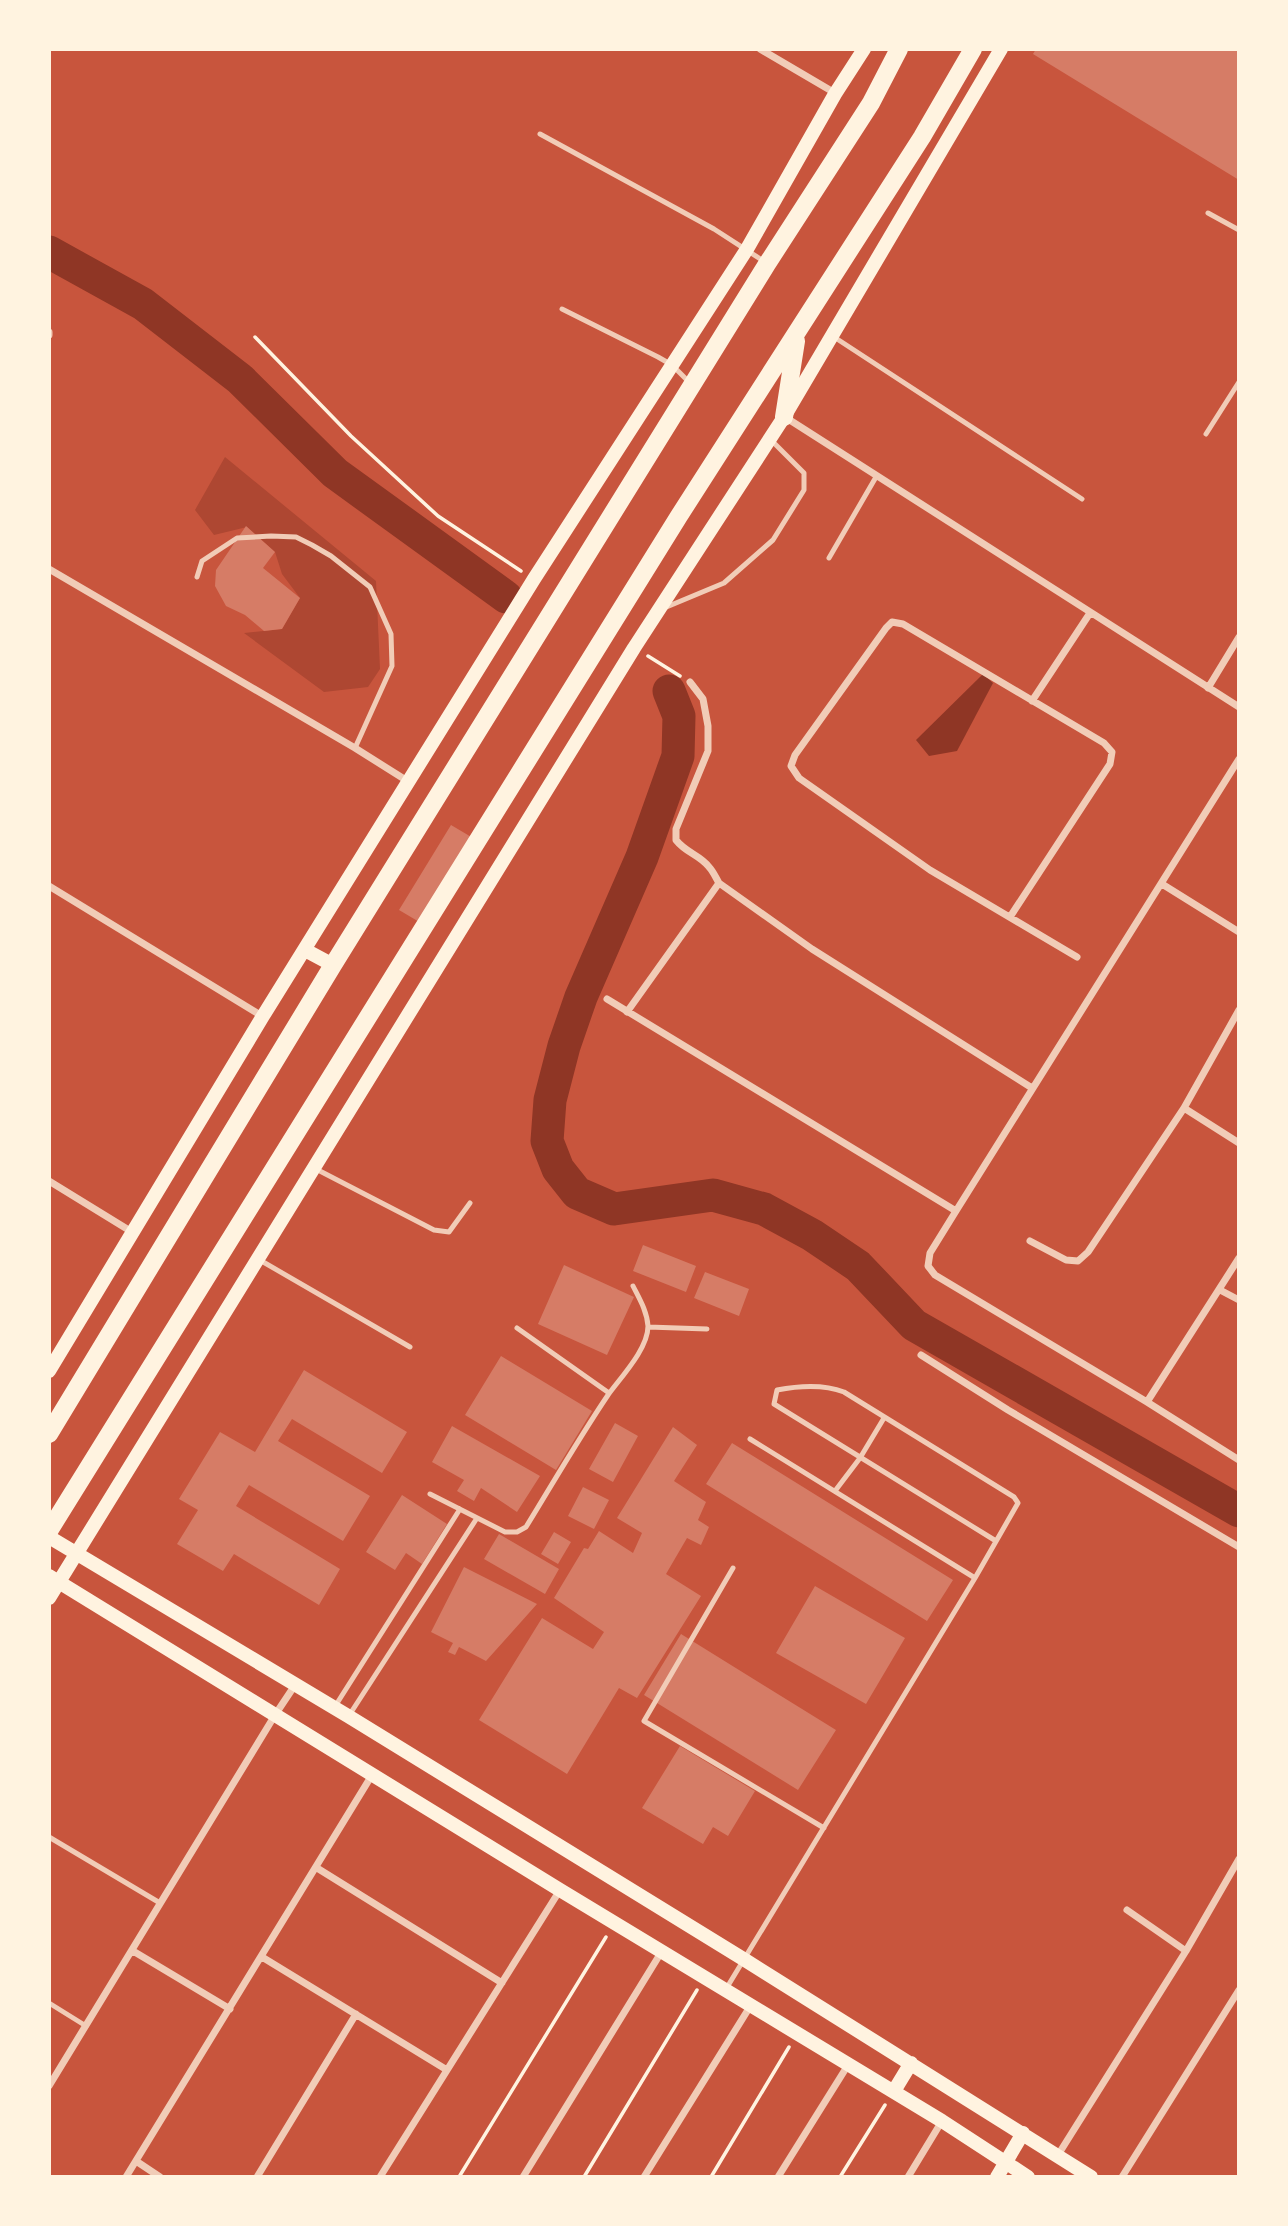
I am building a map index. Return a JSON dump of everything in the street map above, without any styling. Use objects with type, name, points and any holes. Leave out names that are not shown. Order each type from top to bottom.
[{"type":"main road","points":[[49,1371],[263,1016],[534,579],[747,249],[835,94],[864,49]]},
{"type":"main road","points":[[49,1434],[334,965],[767,264],[870,103],[899,49]]},
{"type":"main road","points":[[49,1531],[679,516],[922,137],[973,49]]},
{"type":"main road","points":[[49,1598],[54,1579],[77,1553],[634,648],[784,416],[1001,49]]},
{"type":"main road","points":[[784,416],[798,332]]},
{"type":"main road","points":[[305,950],[334,965]]},
{"type":"main road","points":[[49,1537],[348,1716],[1091,2177]]},
{"type":"main road","points":[[54,1579],[560,1890],[798,2032],[1028,2177]]},
{"type":"main road","points":[[894,2091],[911,2063]]},
{"type":"main road","points":[[997,2177],[1023,2133]]},
{"type":"street","points":[[760,49],[835,94]]},
{"type":"street","points":[[784,416],[1239,707]]},
{"type":"street","points":[[49,569],[410,782]]},
{"type":"street","points":[[1032,701],[1090,613]]},
{"type":"street","points":[[1010,917],[1110,764],[1112,752],[1104,743],[903,624],[892,622],[794,755],[791,766],[799,778],[930,870],[1077,957]]},
{"type":"street","points":[[1208,688],[1239,637]]},
{"type":"street","points":[[690,682],[704,699],[708,751],[676,829],[676,840],[685,852],[700,858],[719,883],[813,949],[1032,1088]]},
{"type":"street","points":[[1239,759],[930,1253],[928,1266],[935,1275],[1239,1460]]},
{"type":"street","points":[[628,1012],[719,883]]},
{"type":"street","points":[[1162,884],[1239,933]]},
{"type":"street","points":[[49,886],[263,1016]]},
{"type":"street","points":[[607,999],[956,1211]]},
{"type":"street","points":[[1031,1241],[1066,1259],[1078,1261],[1088,1252],[1184,1108],[1239,1010]]},
{"type":"street","points":[[1184,1108],[1239,1143]]},
{"type":"street","points":[[49,1181],[132,1232]]},
{"type":"street","points":[[1147,1402],[1239,1258]]},
{"type":"street","points":[[1220,1290],[1239,1300]]},
{"type":"street","points":[[922,1355],[1007,1410],[1239,1546]]},
{"type":"street","points":[[49,2086],[295,1685]]},
{"type":"street","points":[[126,2177],[372,1775]]},
{"type":"street","points":[[1058,2155],[1186,1951],[1239,1858]]},
{"type":"street","points":[[317,1868],[502,1983]]},
{"type":"street","points":[[380,2177],[560,1890]]},
{"type":"street","points":[[1127,1910],[1186,1951]]},
{"type":"street","points":[[133,1951],[230,2009]]},
{"type":"street","points":[[523,2177],[663,1951]]},
{"type":"street","points":[[262,1957],[447,2070]]},
{"type":"street","points":[[1122,2177],[1239,1990]]},
{"type":"street","points":[[644,2177],[751,2004]]},
{"type":"street","points":[[257,2177],[356,2014]]},
{"type":"street","points":[[778,2177],[848,2063]]},
{"type":"street","points":[[908,2177],[942,2121]]},
{"type":"street","points":[[135,2161],[160,2177]]},
{"type":"lane","points":[[540,134],[747,249],[767,264]]},
{"type":"lane","points":[[1208,213],[1239,230]]},
{"type":"lane","points":[[562,309],[672,365],[693,386]]},
{"type":"lane","points":[[832,336],[1082,499]]},
{"type":"lane","points":[[1206,434],[1239,382]]},
{"type":"lane","points":[[658,611],[724,583],[773,540],[804,490],[804,473],[769,439]]},
{"type":"lane","points":[[829,558],[876,477]]},
{"type":"lane","points":[[197,577],[202,561],[237,538],[296,537],[331,556],[370,587],[391,634],[392,666],[355,748]]},
{"type":"lane","points":[[314,1168],[434,1230],[449,1232],[470,1203]]},
{"type":"lane","points":[[258,1259],[410,1347]]},
{"type":"lane","points":[[430,1494],[505,1532],[517,1532],[526,1527],[609,1393],[643,1345],[648,1328],[645,1310],[632,1286]]},
{"type":"lane","points":[[517,1328],[609,1393]]},
{"type":"lane","points":[[648,1328],[707,1329]]},
{"type":"lane","points":[[726,1989],[975,1578],[996,1541],[1017,1503],[1014,1497],[844,1392],[835,1388],[797,1387],[776,1390],[774,1404],[996,1541]]},
{"type":"lane","points":[[835,1491],[860,1458],[884,1418]]},
{"type":"lane","points":[[750,1439],[975,1578]]},
{"type":"lane","points":[[334,1708],[460,1509]]},
{"type":"lane","points":[[348,1716],[477,1518]]},
{"type":"lane","points":[[733,1568],[644,1721],[824,1828]]},
{"type":"lane","points":[[49,1837],[160,1903]]},
{"type":"lane","points":[[49,2003],[86,2026]]},
{"type":"path","points":[[255,337],[351,436],[438,516],[491,554],[534,579]]},
{"type":"path","points":[[634,648],[690,682]]},
{"type":"path","points":[[459,2177],[616,1922]]},
{"type":"path","points":[[584,2177],[705,1977]]},
{"type":"path","points":[[711,2177],[798,2032]]},
{"type":"path","points":[[840,2177],[894,2091]]},
{"type":"shaded area","points":[[225,457],[376,581],[380,669],[368,687],[324,692],[244,633],[282,629],[300,598],[282,574],[275,552],[247,527],[214,535],[195,510]]},
{"type":"shaded area","points":[[983,674],[993,683],[957,751],[929,756],[916,740]]},
{"type":"building","points":[[1036,49],[1239,49],[1239,180],[1033,54]]},
{"type":"building","points":[[246,526],[275,552],[263,568],[300,598],[282,629],[264,631],[245,615],[226,606],[215,586],[216,570]]},
{"type":"building","points":[[451,825],[473,838],[421,923],[399,910]]},
{"type":"building","points":[[643,1245],[696,1266],[686,1292],[633,1271]]},
{"type":"building","points":[[564,1265],[634,1297],[607,1355],[538,1324]]},
{"type":"building","points":[[705,1272],[749,1289],[739,1316],[694,1298]]},
{"type":"building","points":[[501,1356],[592,1411],[556,1470],[465,1415]]},
{"type":"building","points":[[304,1370],[407,1432],[382,1473],[292,1419],[278,1441],[370,1496],[343,1541],[249,1485],[236,1506],[340,1569],[319,1605],[234,1554],[223,1571],[177,1544],[198,1510],[179,1499],[220,1432],[255,1452]]},
{"type":"building","points":[[615,1423],[638,1436],[613,1482],[589,1469]]},
{"type":"building","points":[[452,1426],[540,1476],[517,1512],[481,1488],[474,1501],[457,1491],[464,1480],[432,1462]]},
{"type":"building","points":[[673,1427],[697,1445],[674,1481],[706,1502],[698,1520],[709,1527],[701,1545],[687,1538],[666,1574],[701,1596],[637,1698],[619,1688],[567,1774],[479,1720],[542,1618],[593,1649],[604,1632],[554,1598],[584,1548],[588,1549],[599,1531],[633,1553],[642,1533],[617,1518]]},
{"type":"building","points":[[732,1443],[953,1580],[927,1621],[706,1484]]},
{"type":"building","points":[[583,1487],[609,1500],[594,1529],[568,1516]]},
{"type":"building","points":[[402,1495],[447,1524],[422,1564],[406,1553],[395,1570],[366,1552]]},
{"type":"building","points":[[554,1532],[571,1542],[558,1564],[541,1554]]},
{"type":"building","points":[[499,1534],[559,1569],[545,1594],[484,1559]]},
{"type":"building","points":[[464,1567],[537,1604],[486,1661],[459,1647],[455,1655],[448,1652],[453,1643],[431,1632]]},
{"type":"building","points":[[815,1586],[905,1638],[866,1704],[776,1653]]},
{"type":"building","points":[[681,1634],[836,1730],[798,1790],[644,1695]]},
{"type":"building","points":[[680,1746],[755,1791],[728,1836],[713,1827],[703,1844],[642,1808]]},
{"type":"waterway","points":[[49,252],[143,304],[240,379],[335,473],[506,597]]},
{"type":"waterway","points":[[669,691],[679,716],[678,756],[642,857],[581,997],[564,1046],[550,1100],[547,1141],[558,1169],[577,1193],[614,1209],[713,1195],[764,1209],[812,1235],[858,1266],[914,1325],[1239,1511]]}]
